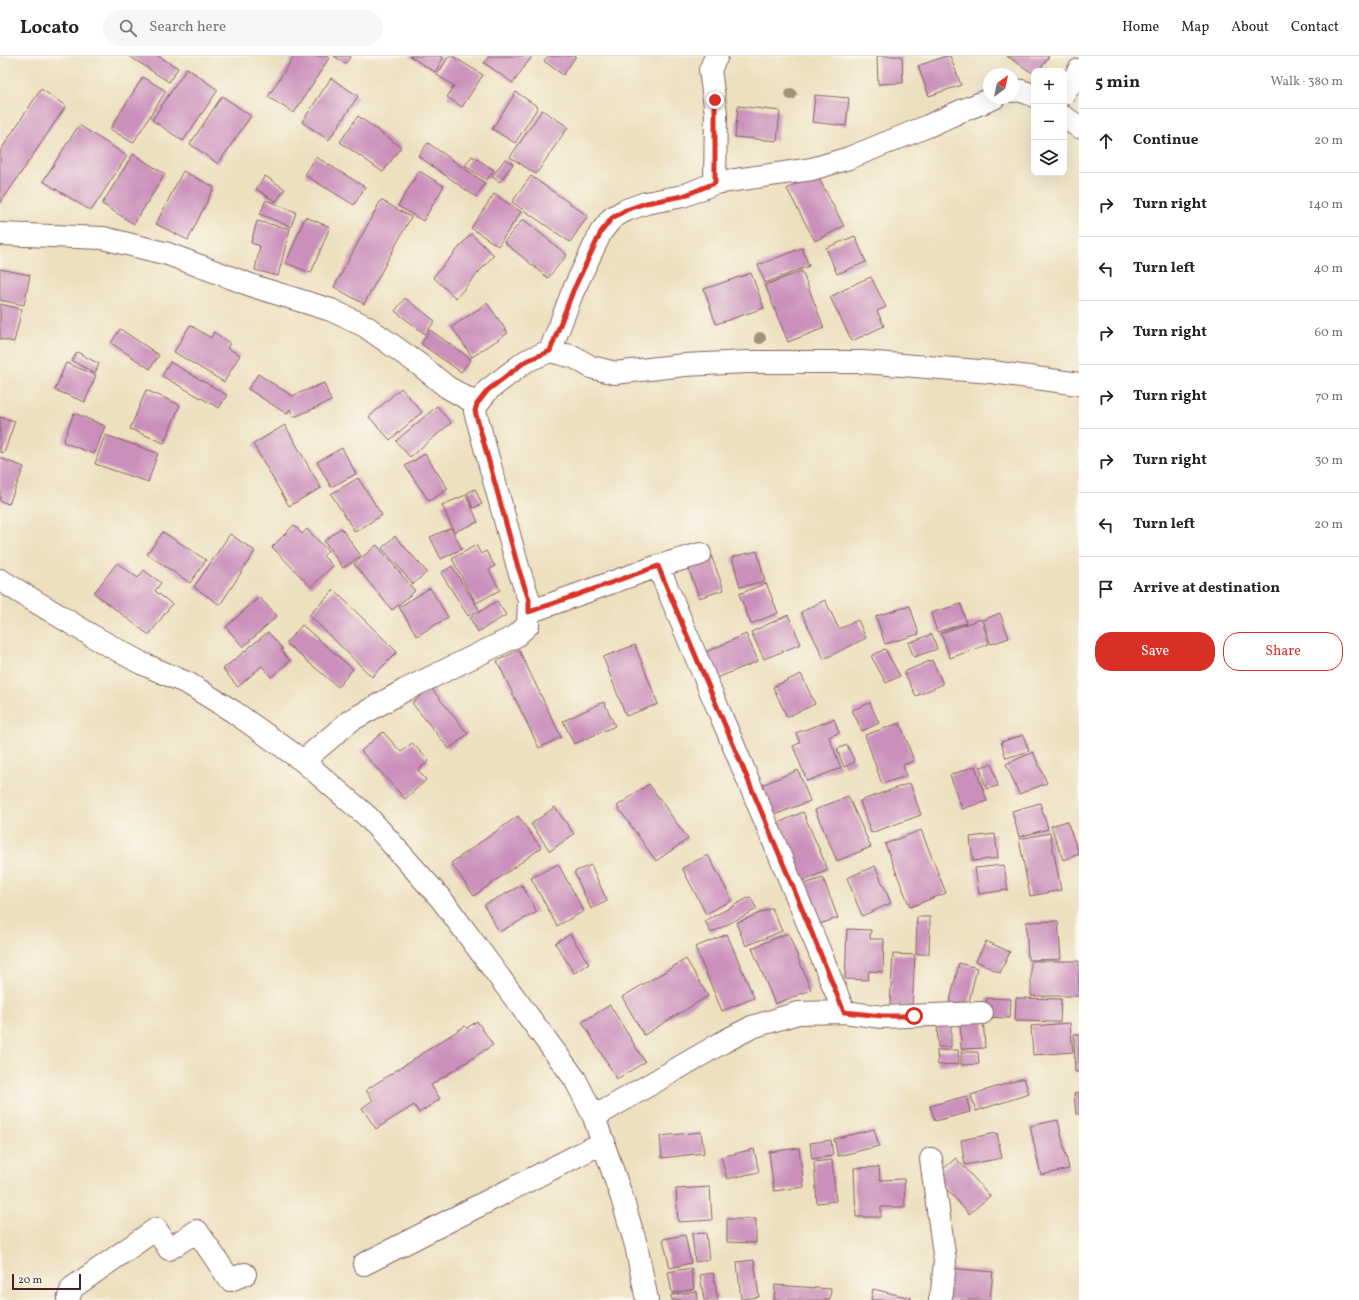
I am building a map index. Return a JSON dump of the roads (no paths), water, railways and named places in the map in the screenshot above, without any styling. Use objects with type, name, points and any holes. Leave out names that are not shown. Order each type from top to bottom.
[{"type":"street","points":[[715,183],[716,112],[710,70],[717,56]]},
{"type":"street","points":[[1067,89],[1079,70]]},
{"type":"street","points":[[1019,90],[1031,94]]},
{"type":"street","points":[[550,351],[582,271],[601,232],[612,218],[626,210],[646,203],[683,196],[715,183],[812,169],[849,158],[983,102]]},
{"type":"street","points":[[1067,118],[1079,127]]},
{"type":"street","points":[[0,234],[103,238],[168,254],[256,287],[331,310],[365,326],[420,365],[447,387],[477,404]]},
{"type":"street","points":[[303,761],[350,721],[405,690],[516,636],[528,625],[529,600],[518,567],[475,411],[477,404],[488,390],[526,361],[550,351],[574,357],[592,367],[615,373],[692,364],[748,362],[863,362],[992,372],[1079,384]]},
{"type":"street","points":[[529,612],[658,566],[700,554]]},
{"type":"street","points":[[658,566],[748,782],[800,901],[844,1012]]},
{"type":"street","points":[[0,580],[107,644],[141,663],[189,684],[234,712],[303,761],[368,817],[442,900],[575,1079],[594,1117],[604,1142],[636,1245],[647,1300]]},
{"type":"street","points":[[594,1117],[752,1027],[798,1013],[844,1012],[882,1016],[982,1013]]},
{"type":"street","points":[[364,1264],[604,1142]]},
{"type":"street","points":[[931,1159],[946,1261],[940,1300]]},
{"type":"street","points":[[68,1300],[72,1288],[156,1229],[169,1249],[197,1231],[230,1280],[245,1274]]}]
